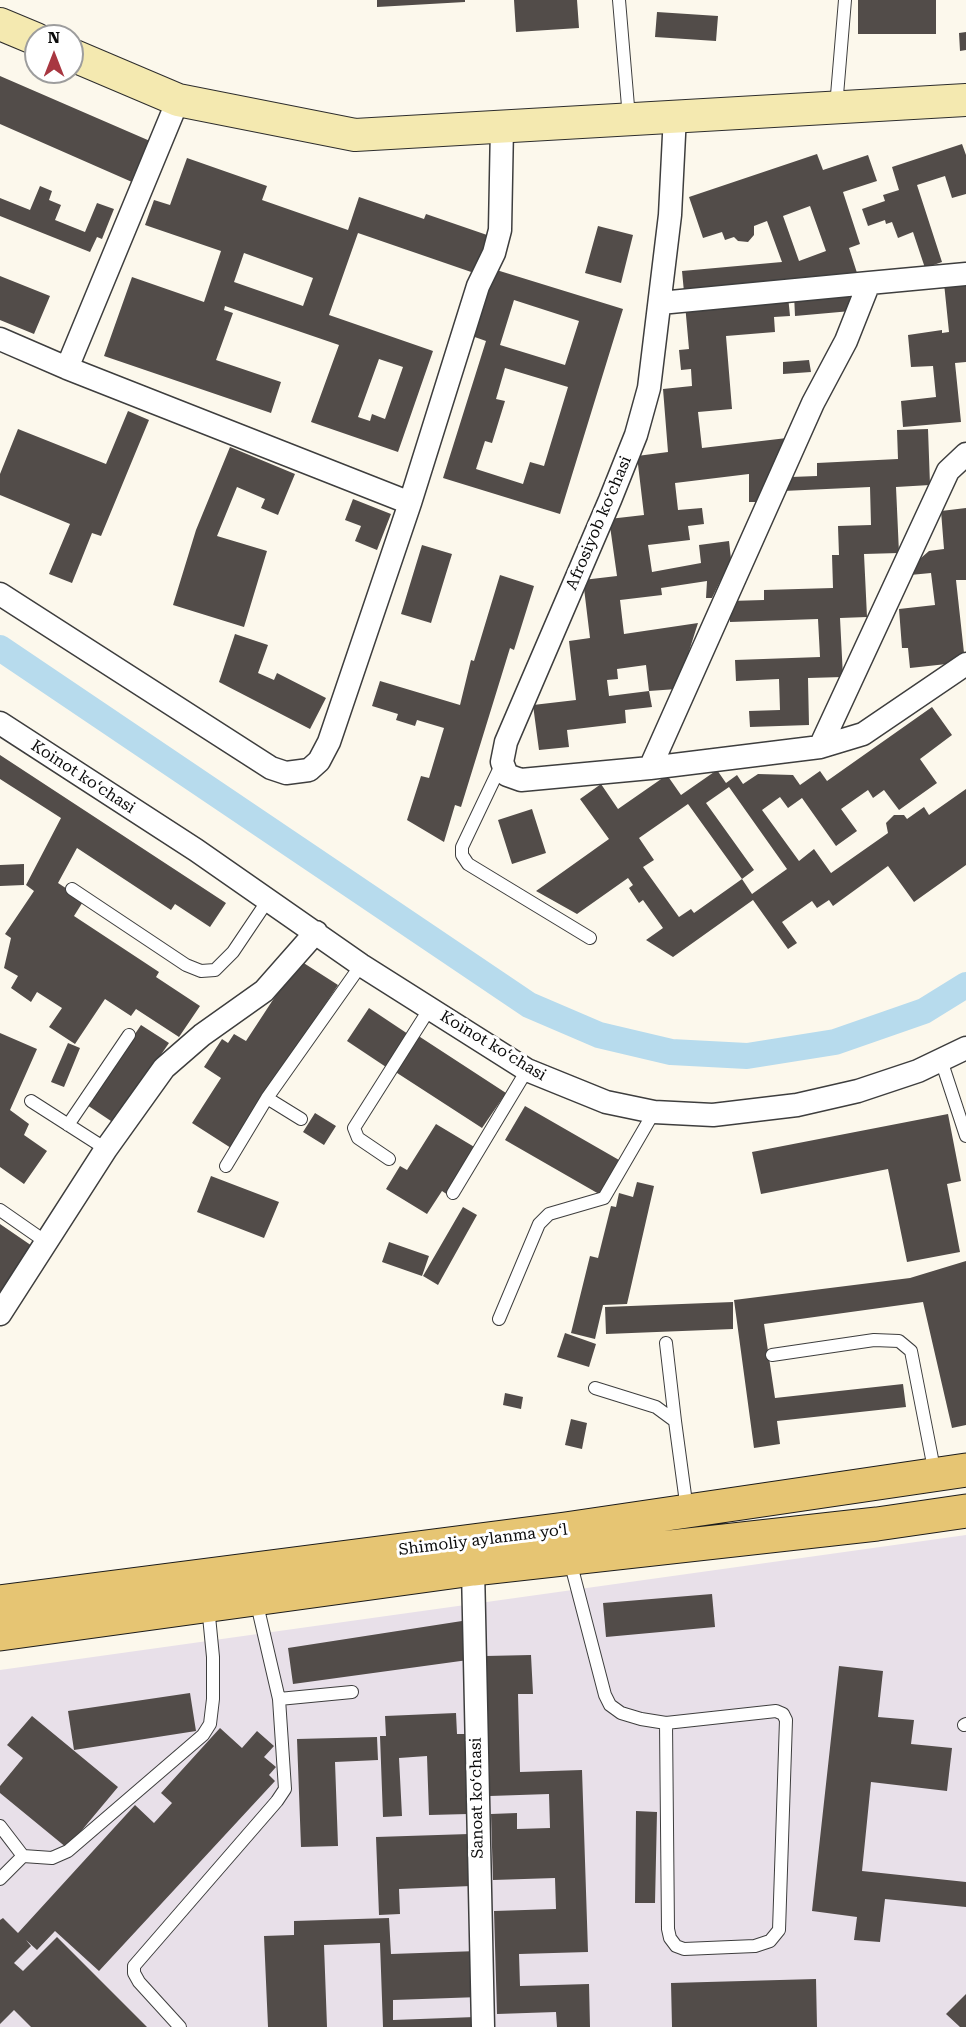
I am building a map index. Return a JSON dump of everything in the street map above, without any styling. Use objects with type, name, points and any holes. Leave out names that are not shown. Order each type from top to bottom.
[{"type":"main road","name":"Shimoliy aylanma yoʻl","points":[[0,1602],[687,1511],[950,1473]]},
{"type":"main road","points":[[869,1485],[876,1524]]},
{"type":"main road","name":"Shimoliy aylanma yoʻl","points":[[0,1634],[473,1569],[876,1524],[966,1511]]},
{"type":"street","points":[[0,24],[24,34]]},
{"type":"street","points":[[84,60],[178,100],[355,135],[966,100]]},
{"type":"street","points":[[67,368],[178,100]]},
{"type":"street","name":"Afrosiyob koʻchasi","points":[[502,762],[506,742],[636,435],[649,388],[670,215],[675,116]]},
{"type":"street","points":[[0,594],[271,768],[286,773],[309,770],[319,760],[329,742],[410,503],[447,380],[500,230],[502,126]]},
{"type":"street","points":[[660,303],[966,274]]},
{"type":"street","points":[[650,768],[813,403],[846,341],[869,283]]},
{"type":"street","points":[[0,339],[67,368],[410,503]]},
{"type":"street","points":[[820,747],[948,471],[966,454]]},
{"type":"street","points":[[502,762],[507,775],[520,780],[650,768],[820,747],[863,734],[966,664]]},
{"type":"street","name":"Koinot koʻchasi","points":[[0,723],[362,964],[527,1070],[606,1102],[654,1112],[713,1115],[797,1105],[858,1091],[941,1060],[966,1048]]},
{"type":"street","points":[[0,1314],[106,1149],[164,1068],[202,1035],[264,991],[316,932]]},
{"type":"street","name":"Sanoat koʻchasi","points":[[473,1569],[483,2027]]},
{"type":"lane","points":[[619,0],[629,118]]},
{"type":"lane","points":[[836,108],[845,0]]},
{"type":"lane","points":[[502,762],[462,847],[462,855],[468,864],[590,938]]},
{"type":"lane","points":[[72,889],[186,964],[201,971],[215,970],[234,952],[267,900]]},
{"type":"lane","points":[[226,1166],[267,1098],[362,964]]},
{"type":"lane","points":[[389,1159],[358,1138],[354,1128],[430,1008]]},
{"type":"lane","points":[[68,1125],[129,1035]]},
{"type":"lane","points":[[941,1060],[966,1136]]},
{"type":"lane","points":[[453,1193],[527,1070]]},
{"type":"lane","points":[[267,1098],[301,1119]]},
{"type":"lane","points":[[31,1101],[106,1149]]},
{"type":"lane","points":[[499,1319],[539,1224],[549,1214],[604,1198],[654,1112]]},
{"type":"lane","points":[[0,1210],[46,1242]]},
{"type":"lane","points":[[772,1355],[874,1340],[899,1341],[911,1351],[950,1473]]},
{"type":"lane","points":[[666,1343],[687,1511]]},
{"type":"lane","points":[[595,1389],[656,1407],[675,1422]]},
{"type":"lane","points":[[570,1558],[604,1695],[610,1706],[621,1713],[666,1723],[776,1711],[783,1714],[786,1720],[779,1930],[770,1941],[754,1946],[684,1949],[676,1946],[670,1938],[668,1929],[666,1723]]},
{"type":"lane","points":[[180,2027],[139,1982],[134,1973],[134,1965],[278,1801],[285,1789],[279,1699],[256,1599]]},
{"type":"lane","points":[[0,1826],[23,1856],[52,1858],[68,1851],[203,1735],[210,1724],[213,1699],[213,1657],[208,1606]]},
{"type":"lane","points":[[279,1699],[352,1692]]},
{"type":"lane","points":[[0,1879],[23,1856]]},
{"type":"shaded area","points":[[966,1535],[966,2027],[0,2027],[0,1670]]},
{"type":"building","points":[[377,0],[465,0],[465,2],[377,7]]},
{"type":"building","points":[[514,0],[577,0],[579,28],[516,32]]},
{"type":"building","points":[[858,0],[936,0],[936,34],[858,34]]},
{"type":"building","points":[[657,12],[718,16],[716,41],[655,37]]},
{"type":"building","points":[[966,32],[966,50],[960,51],[959,33]]},
{"type":"building","points":[[0,76],[150,141],[132,182],[0,124]]},
{"type":"building","points":[[962,144],[966,155],[966,194],[952,198],[945,176],[917,185],[942,262],[925,268],[913,232],[898,238],[892,222],[886,224],[885,220],[868,226],[862,209],[885,201],[883,195],[899,190],[892,167]]},
{"type":"building","points":[[817,154],[823,170],[868,155],[877,181],[843,192],[860,244],[849,248],[858,276],[684,292],[682,271],[782,262],[767,221],[754,226],[754,235],[748,242],[738,241],[734,237],[725,240],[722,232],[703,238],[689,197]],"holes":[[[810,206],[826,251],[799,261],[783,216]]]},
{"type":"building","points":[[187,158],[267,186],[262,200],[348,230],[359,197],[424,219],[426,214],[490,236],[477,274],[358,233],[329,315],[433,351],[398,452],[311,422],[339,345],[225,306],[224,310],[233,313],[216,360],[281,382],[271,413],[104,356],[132,277],[204,302],[221,251],[145,225],[154,200],[170,205]],"holes":[[[244,253],[313,278],[303,306],[234,282]],[[379,359],[403,367],[385,419],[372,414],[370,421],[358,417]]]},
{"type":"building","points":[[40,186],[52,191],[49,200],[61,205],[55,220],[85,232],[97,203],[114,209],[102,239],[97,237],[90,252],[0,216],[0,198],[30,210]]},
{"type":"building","points":[[598,226],[633,235],[621,283],[585,273]]},
{"type":"building","points":[[490,268],[623,309],[560,514],[443,478],[486,341],[469,335]],"holes":[[[514,300],[579,321],[565,365],[500,345]],[[505,368],[568,387],[544,466],[530,462],[523,484],[476,469],[485,441],[492,443],[505,401],[496,399]]]},
{"type":"building","points":[[0,276],[50,296],[34,334],[0,320]]},
{"type":"building","points":[[966,280],[966,362],[955,363],[961,422],[903,427],[901,401],[936,397],[933,366],[911,367],[908,335],[942,330],[942,333],[949,332],[944,283]]},
{"type":"building","points":[[849,288],[851,311],[795,316],[794,294]]},
{"type":"building","points":[[788,296],[790,316],[774,317],[775,332],[726,336],[732,409],[698,412],[702,448],[787,438],[763,502],[749,502],[749,474],[675,483],[678,510],[702,508],[704,524],[688,526],[690,540],[648,545],[652,572],[701,563],[699,545],[729,541],[731,559],[712,598],[706,598],[707,581],[661,588],[662,595],[620,600],[624,634],[698,623],[677,689],[649,691],[652,707],[625,710],[626,723],[567,730],[569,747],[539,750],[533,705],[576,700],[569,641],[590,638],[583,580],[617,576],[609,519],[644,515],[637,456],[668,452],[663,389],[692,386],[691,369],[681,370],[679,350],[689,349],[685,304]],"holes":[[[646,665],[649,691],[609,696],[607,680],[618,679],[617,669]]]},
{"type":"building","points":[[809,360],[811,372],[783,374],[783,362]]},
{"type":"building","points":[[128,411],[149,420],[101,536],[92,533],[72,583],[49,574],[70,524],[0,495],[0,474],[18,429],[106,464]]},
{"type":"building","points":[[928,429],[930,485],[896,487],[899,553],[864,554],[867,617],[840,618],[843,677],[808,678],[809,725],[750,727],[749,711],[780,710],[779,679],[736,681],[735,660],[820,657],[818,619],[730,622],[730,601],[764,600],[764,590],[833,588],[832,555],[839,555],[838,526],[871,525],[870,487],[783,491],[791,477],[817,476],[817,463],[898,459],[897,430]]},
{"type":"building","points":[[230,447],[295,474],[278,515],[261,508],[265,499],[237,487],[217,536],[267,551],[244,627],[173,605],[196,530]]},
{"type":"building","points":[[353,499],[391,514],[377,550],[355,541],[361,526],[345,520]]},
{"type":"building","points":[[966,508],[966,580],[956,580],[965,662],[910,668],[908,648],[902,648],[899,609],[935,605],[931,573],[910,575],[914,564],[929,551],[944,549],[941,511]]},
{"type":"building","points":[[422,545],[452,554],[431,623],[401,614]]},
{"type":"building","points":[[500,575],[534,586],[514,650],[510,648],[461,807],[455,805],[444,842],[407,820],[421,776],[429,778],[444,728],[417,720],[415,726],[396,720],[398,714],[372,706],[380,681],[460,705],[471,660],[474,661]]},
{"type":"building","points":[[235,634],[268,645],[258,673],[274,680],[277,673],[326,698],[310,729],[219,682]]},
{"type":"building","points":[[932,707],[952,735],[920,759],[937,783],[899,810],[884,790],[873,798],[868,790],[841,809],[857,831],[836,846],[802,798],[788,808],[780,797],[762,810],[799,861],[814,849],[831,873],[888,833],[886,823],[894,815],[904,815],[907,819],[924,807],[929,815],[966,789],[966,865],[914,902],[888,866],[833,906],[829,900],[817,908],[812,901],[782,922],[797,943],[788,949],[753,900],[673,957],[646,940],[663,928],[643,900],[639,903],[629,888],[633,885],[628,878],[577,914],[536,891],[609,839],[580,799],[601,784],[618,809],[667,775],[681,795],[717,770],[726,783],[737,775],[743,784],[758,774],[793,775],[800,785],[820,771],[827,781]],"holes":[[[729,787],[787,869],[752,894],[742,879],[754,870],[706,803]],[[688,804],[742,879],[694,913],[691,909],[679,917],[643,867],[654,860],[639,838]]]},
{"type":"building","points":[[0,755],[226,903],[210,927],[175,904],[171,910],[77,848],[58,883],[84,900],[74,916],[159,972],[156,977],[200,1006],[179,1037],[136,1009],[131,1016],[105,999],[75,1044],[49,1027],[62,1008],[37,992],[31,1002],[11,988],[18,976],[4,968],[11,938],[5,934],[34,891],[26,885],[61,818],[0,779]]},
{"type":"building","points":[[532,809],[546,853],[512,864],[498,820]]},
{"type":"building","points":[[24,864],[24,885],[0,886],[0,865]]},
{"type":"building","points":[[299,960],[338,985],[231,1148],[192,1123],[221,1078],[204,1067],[222,1039],[228,1043],[234,1034],[246,1041]]},
{"type":"building","points":[[369,1008],[411,1036],[389,1069],[347,1041]]},
{"type":"building","points":[[141,1025],[169,1043],[114,1123],[87,1105]]},
{"type":"building","points":[[0,1033],[37,1049],[10,1110],[29,1124],[24,1135],[47,1151],[24,1184],[0,1167]]},
{"type":"building","points":[[417,1035],[506,1093],[482,1128],[394,1071]]},
{"type":"building","points":[[68,1043],[80,1048],[64,1087],[51,1082]]},
{"type":"building","points":[[525,1106],[619,1160],[599,1194],[505,1140]]},
{"type":"building","points":[[315,1113],[336,1126],[324,1145],[303,1132]]},
{"type":"building","points":[[948,1114],[961,1181],[947,1184],[960,1252],[907,1262],[888,1169],[761,1194],[752,1152]]},
{"type":"building","points":[[436,1124],[476,1148],[448,1195],[442,1191],[427,1214],[386,1189],[400,1166],[407,1170]]},
{"type":"building","points":[[211,1176],[279,1202],[264,1238],[197,1212]]},
{"type":"building","points":[[637,1182],[654,1186],[627,1304],[603,1305],[595,1339],[571,1333],[590,1256],[598,1258],[611,1206],[616,1207],[619,1193],[633,1197]]},
{"type":"building","points":[[463,1207],[477,1215],[438,1285],[423,1276]]},
{"type":"building","points":[[0,1224],[35,1248],[0,1297]]},
{"type":"building","points":[[389,1242],[429,1256],[422,1276],[382,1262]]},
{"type":"building","points":[[966,1261],[966,1425],[952,1428],[923,1302],[764,1324],[775,1398],[903,1384],[906,1407],[777,1421],[780,1444],[754,1448],[734,1300],[910,1278]]},
{"type":"building","points":[[733,1302],[733,1329],[606,1334],[605,1307]]},
{"type":"building","points":[[565,1333],[596,1344],[589,1367],[557,1357]]},
{"type":"building","points":[[505,1393],[523,1397],[521,1409],[503,1405]]},
{"type":"building","points":[[571,1419],[587,1423],[582,1449],[565,1445]]},
{"type":"building","points":[[712,1594],[715,1627],[606,1637],[603,1603]]},
{"type":"building","points":[[462,1621],[468,1660],[293,1684],[288,1648]]},
{"type":"building","points":[[531,1655],[533,1694],[518,1694],[520,1772],[582,1770],[588,1952],[519,1954],[520,1986],[589,1984],[590,2027],[557,2027],[556,2012],[497,2014],[494,1911],[556,1909],[555,1878],[493,1880],[491,1814],[517,1813],[517,1829],[550,1828],[549,1794],[490,1796],[486,1656]]},
{"type":"building","points":[[839,1666],[883,1671],[878,1717],[914,1720],[911,1744],[952,1748],[947,1791],[871,1782],[862,1871],[966,1882],[966,1907],[885,1899],[880,1942],[854,1940],[857,1917],[812,1911]]},
{"type":"building","points":[[190,1693],[196,1731],[74,1750],[68,1711]]},
{"type":"building","points":[[456,1713],[457,1734],[465,1734],[468,1814],[429,1815],[427,1756],[399,1758],[402,1816],[383,1817],[380,1736],[386,1736],[385,1716]]},
{"type":"building","points":[[32,1716],[118,1787],[67,1848],[0,1793],[0,1786],[23,1758],[7,1745]]},
{"type":"building","points":[[220,1728],[242,1748],[257,1731],[274,1746],[264,1757],[276,1767],[269,1775],[275,1781],[99,1971],[55,1931],[37,1950],[26,1940],[31,1946],[14,1963],[23,1971],[57,1937],[147,2027],[31,2027],[14,2010],[0,2024],[0,1920],[3,1918],[18,1933],[135,1805],[154,1823],[172,1803],[161,1793]]},
{"type":"building","points":[[377,1737],[378,1760],[335,1762],[338,1846],[301,1847],[297,1739]]},
{"type":"building","points":[[636,1811],[657,1812],[655,1903],[635,1903]]},
{"type":"building","points":[[469,1834],[471,1886],[399,1889],[400,1914],[379,1915],[376,1837]]},
{"type":"building","points":[[389,1918],[391,1954],[478,1951],[480,1997],[393,2000],[393,2020],[475,2017],[475,2027],[383,2027],[380,1943],[324,1945],[327,2027],[268,2027],[264,1936],[294,1935],[294,1921]]},
{"type":"building","points":[[816,1979],[817,2027],[672,2027],[671,1983]]},
{"type":"building","points":[[966,1994],[966,2027],[960,2027],[946,2014]]},
{"type":"waterway","points":[[0,648],[529,1005],[599,1035],[671,1052],[747,1056],[835,1042],[924,1011],[966,985]]}]
